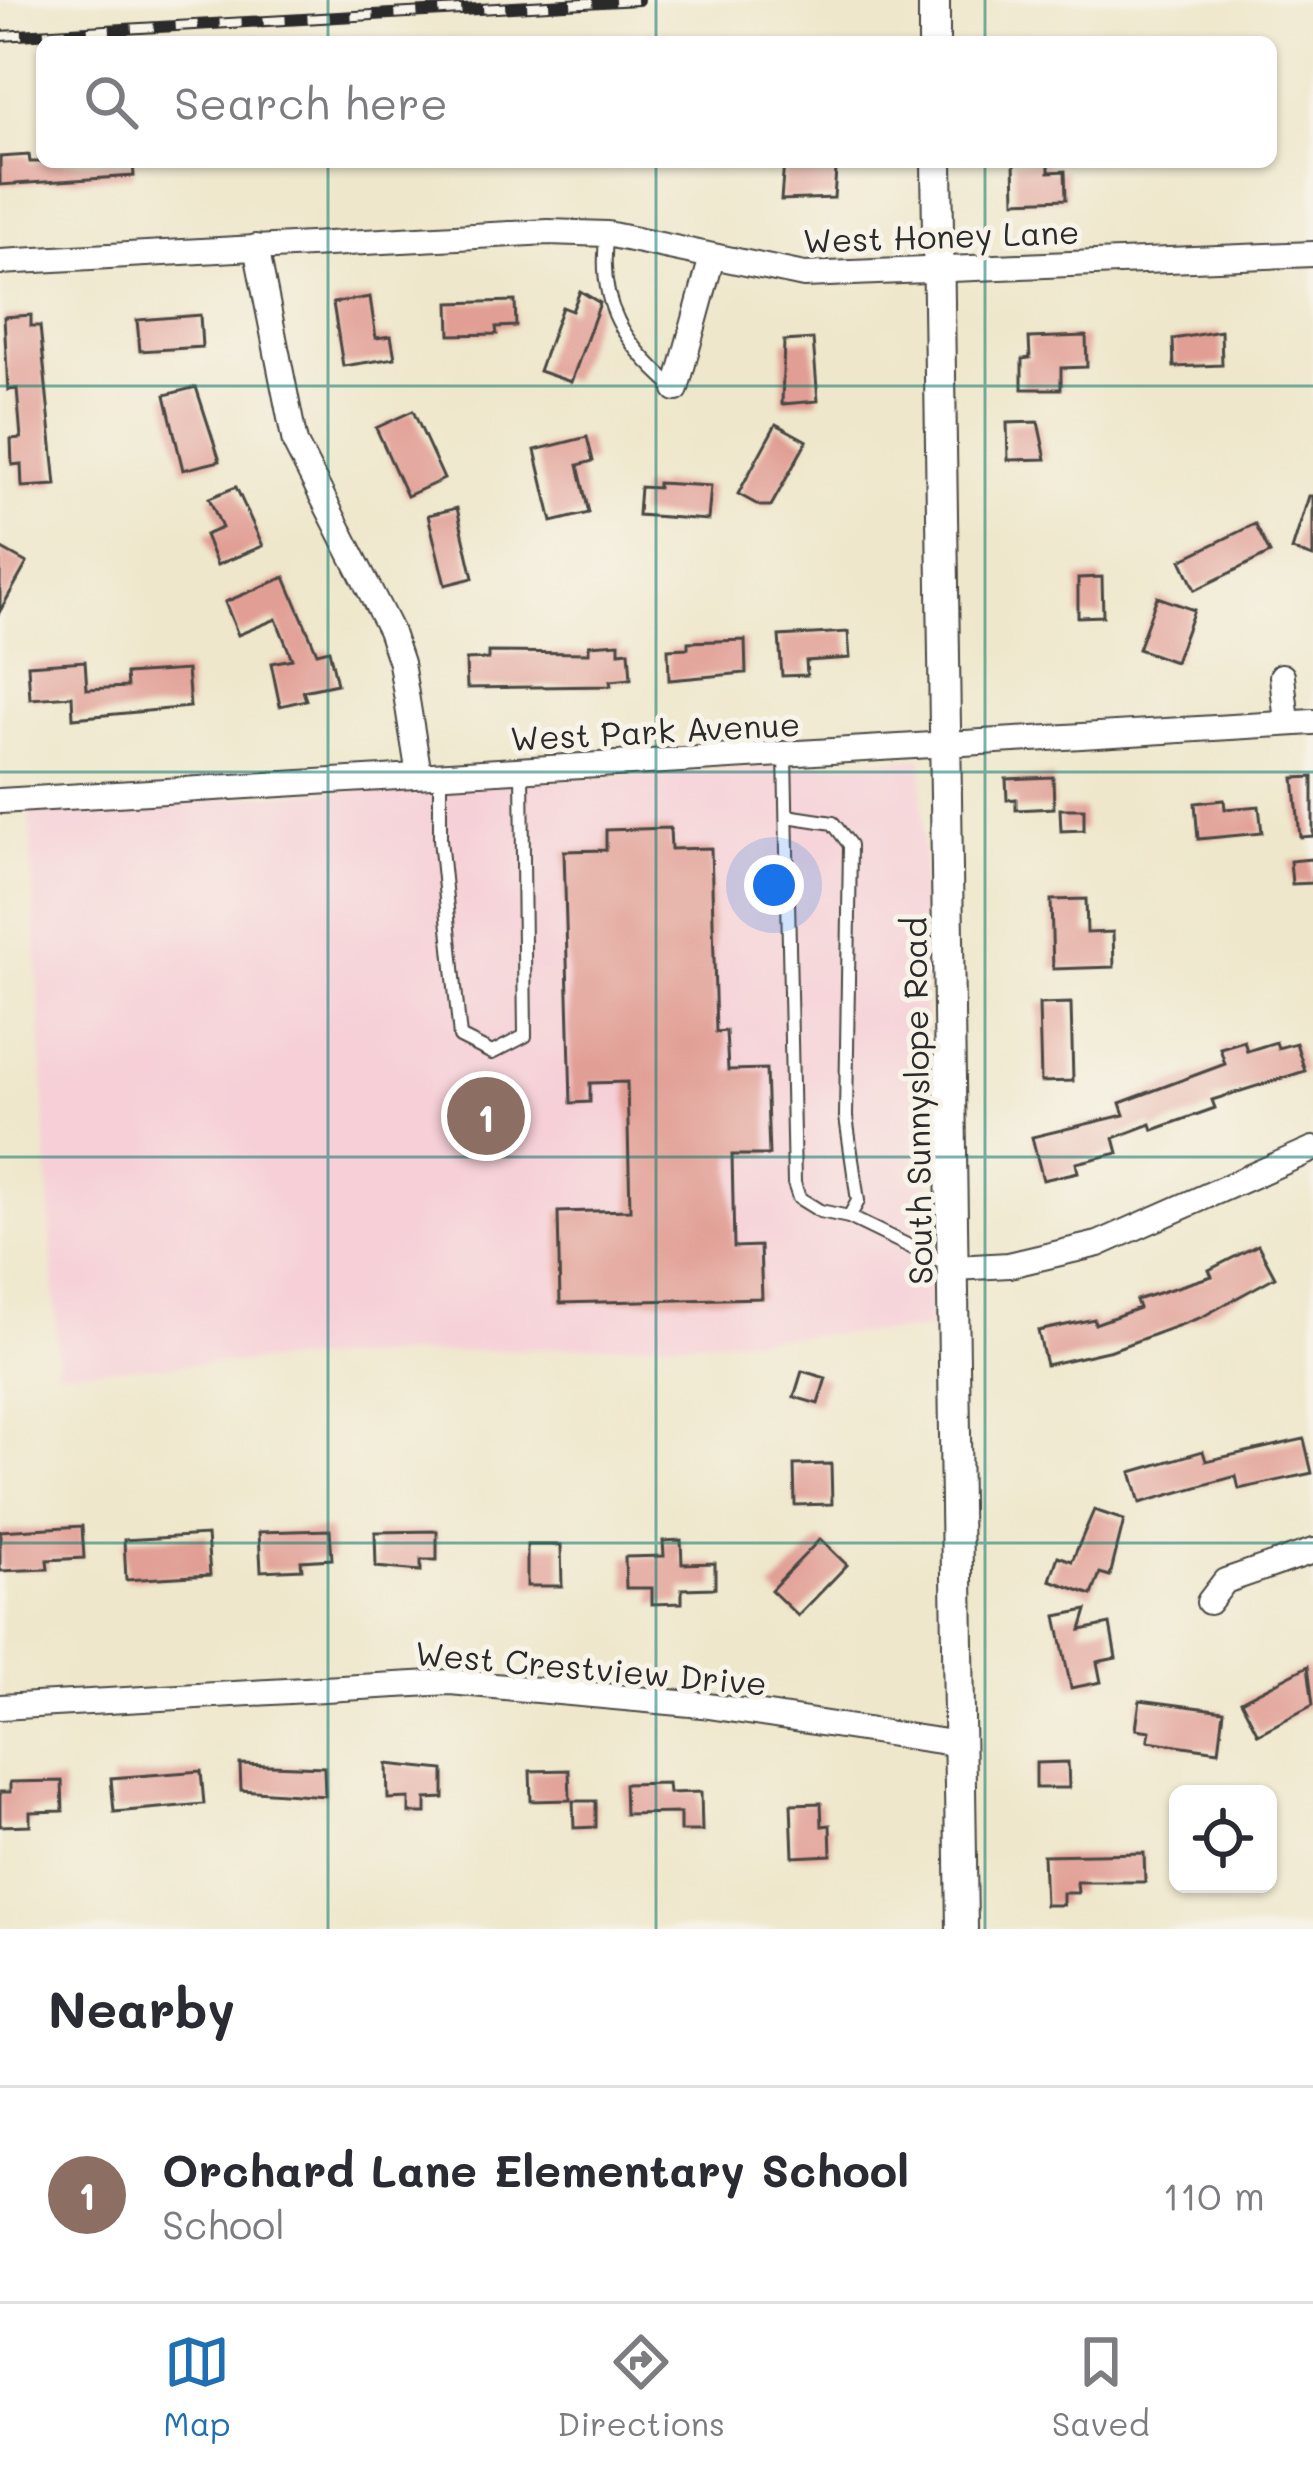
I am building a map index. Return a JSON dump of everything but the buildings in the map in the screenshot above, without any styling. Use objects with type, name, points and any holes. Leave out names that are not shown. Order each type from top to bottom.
[{"type":"street","points":[[934,0],[934,36]]},
{"type":"street","name":"South Sunnyslope Road","points":[[937,168],[962,1929]]},
{"type":"street","name":"West Honey Lane","points":[[0,262],[548,232],[607,234],[804,275],[1313,254]]},
{"type":"street","points":[[256,248],[286,415],[390,630],[430,774]]},
{"type":"street","points":[[676,389],[712,256]]},
{"type":"street","points":[[1282,676],[1287,723]]},
{"type":"street","name":"West Park Avenue","points":[[0,801],[1313,722]]},
{"type":"street","points":[[955,1268],[1009,1265],[1098,1244],[1313,1149]]},
{"type":"street","points":[[1209,1603],[1226,1581],[1313,1551]]},
{"type":"street","name":"West Crestview Drive","points":[[0,1707],[450,1682],[702,1705],[959,1744]]},
{"type":"lane","points":[[607,234],[607,298],[620,332],[676,389]]},
{"type":"lane","points":[[785,755],[793,817],[794,1184],[799,1198],[820,1211],[848,1217],[955,1268]]},
{"type":"lane","points":[[430,774],[460,1037],[492,1053],[525,1036],[522,771]]},
{"type":"lane","points":[[793,817],[832,823],[850,845],[846,1117],[858,1201],[848,1217]]},
{"type":"shaded area","points":[[922,758],[930,1330],[58,1371],[29,808]]},
{"type":"railway","points":[[0,36],[638,0]]},
{"type":"place","name":"Orchard Lane Elementary School","points":[[486,1116]]}]
